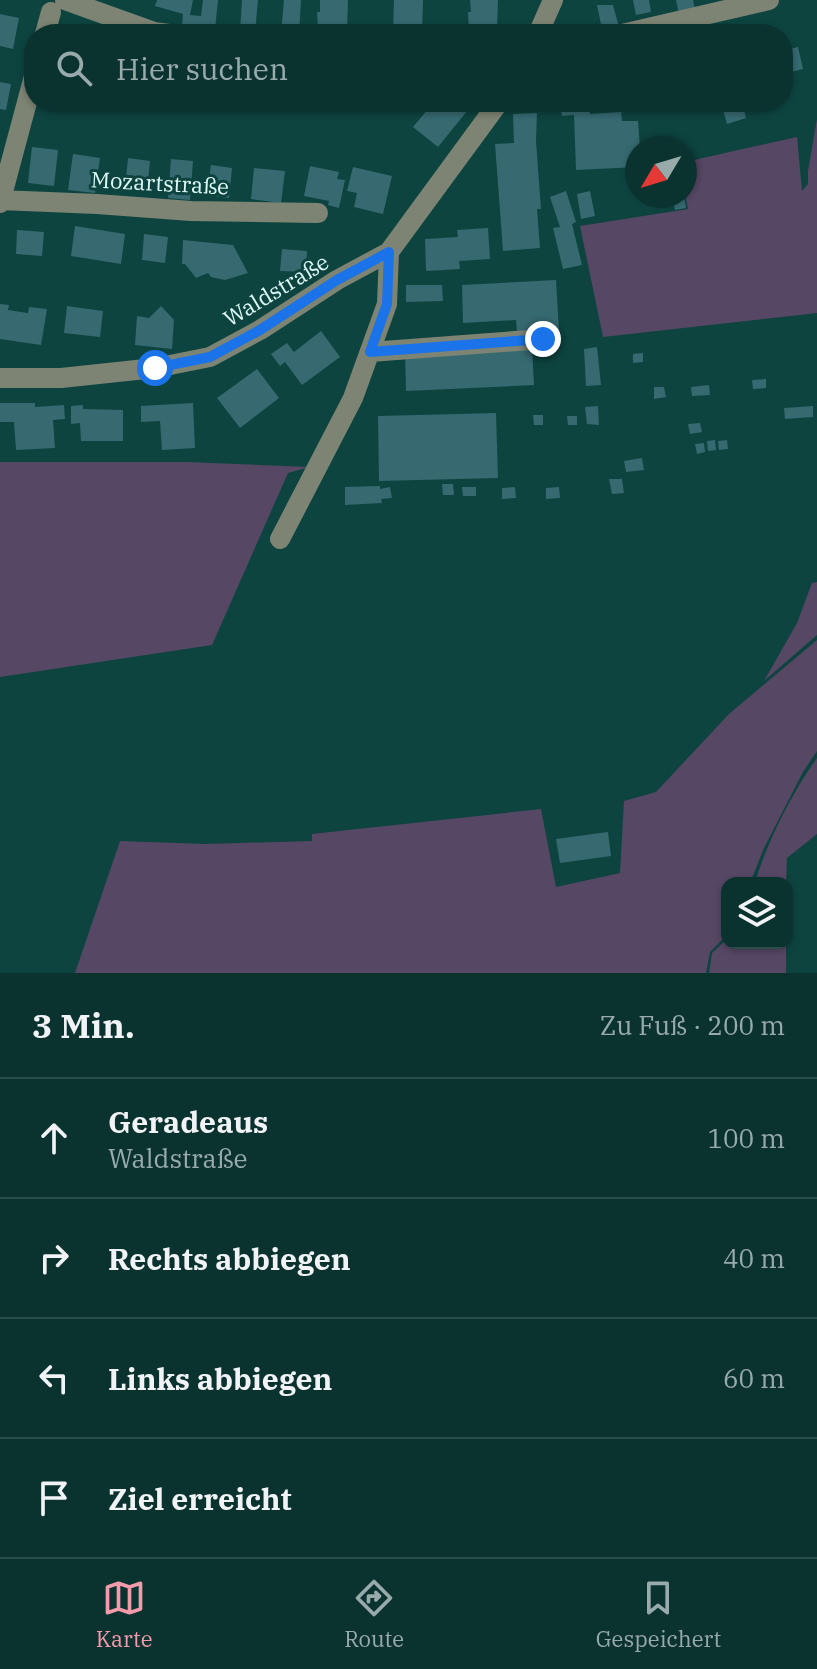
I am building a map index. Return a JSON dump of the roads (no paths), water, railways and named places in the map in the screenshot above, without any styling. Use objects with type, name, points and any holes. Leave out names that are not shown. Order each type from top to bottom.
[{"type":"street","points":[[542,24],[553,0]]},
{"type":"street","points":[[665,24],[769,0]]},
{"type":"street","points":[[58,6],[124,24]]},
{"type":"street","points":[[0,201],[24,112]]},
{"type":"street","name":"Waldstraße","points":[[0,378],[77,377],[155,368],[210,357],[260,330],[337,280],[389,252],[492,112]]},
{"type":"street","name":"Mozartstraße","points":[[0,201],[191,211],[318,213]]},
{"type":"street","points":[[280,539],[353,398],[387,304],[389,252]]},
{"type":"street","points":[[370,352],[543,339]]}]
